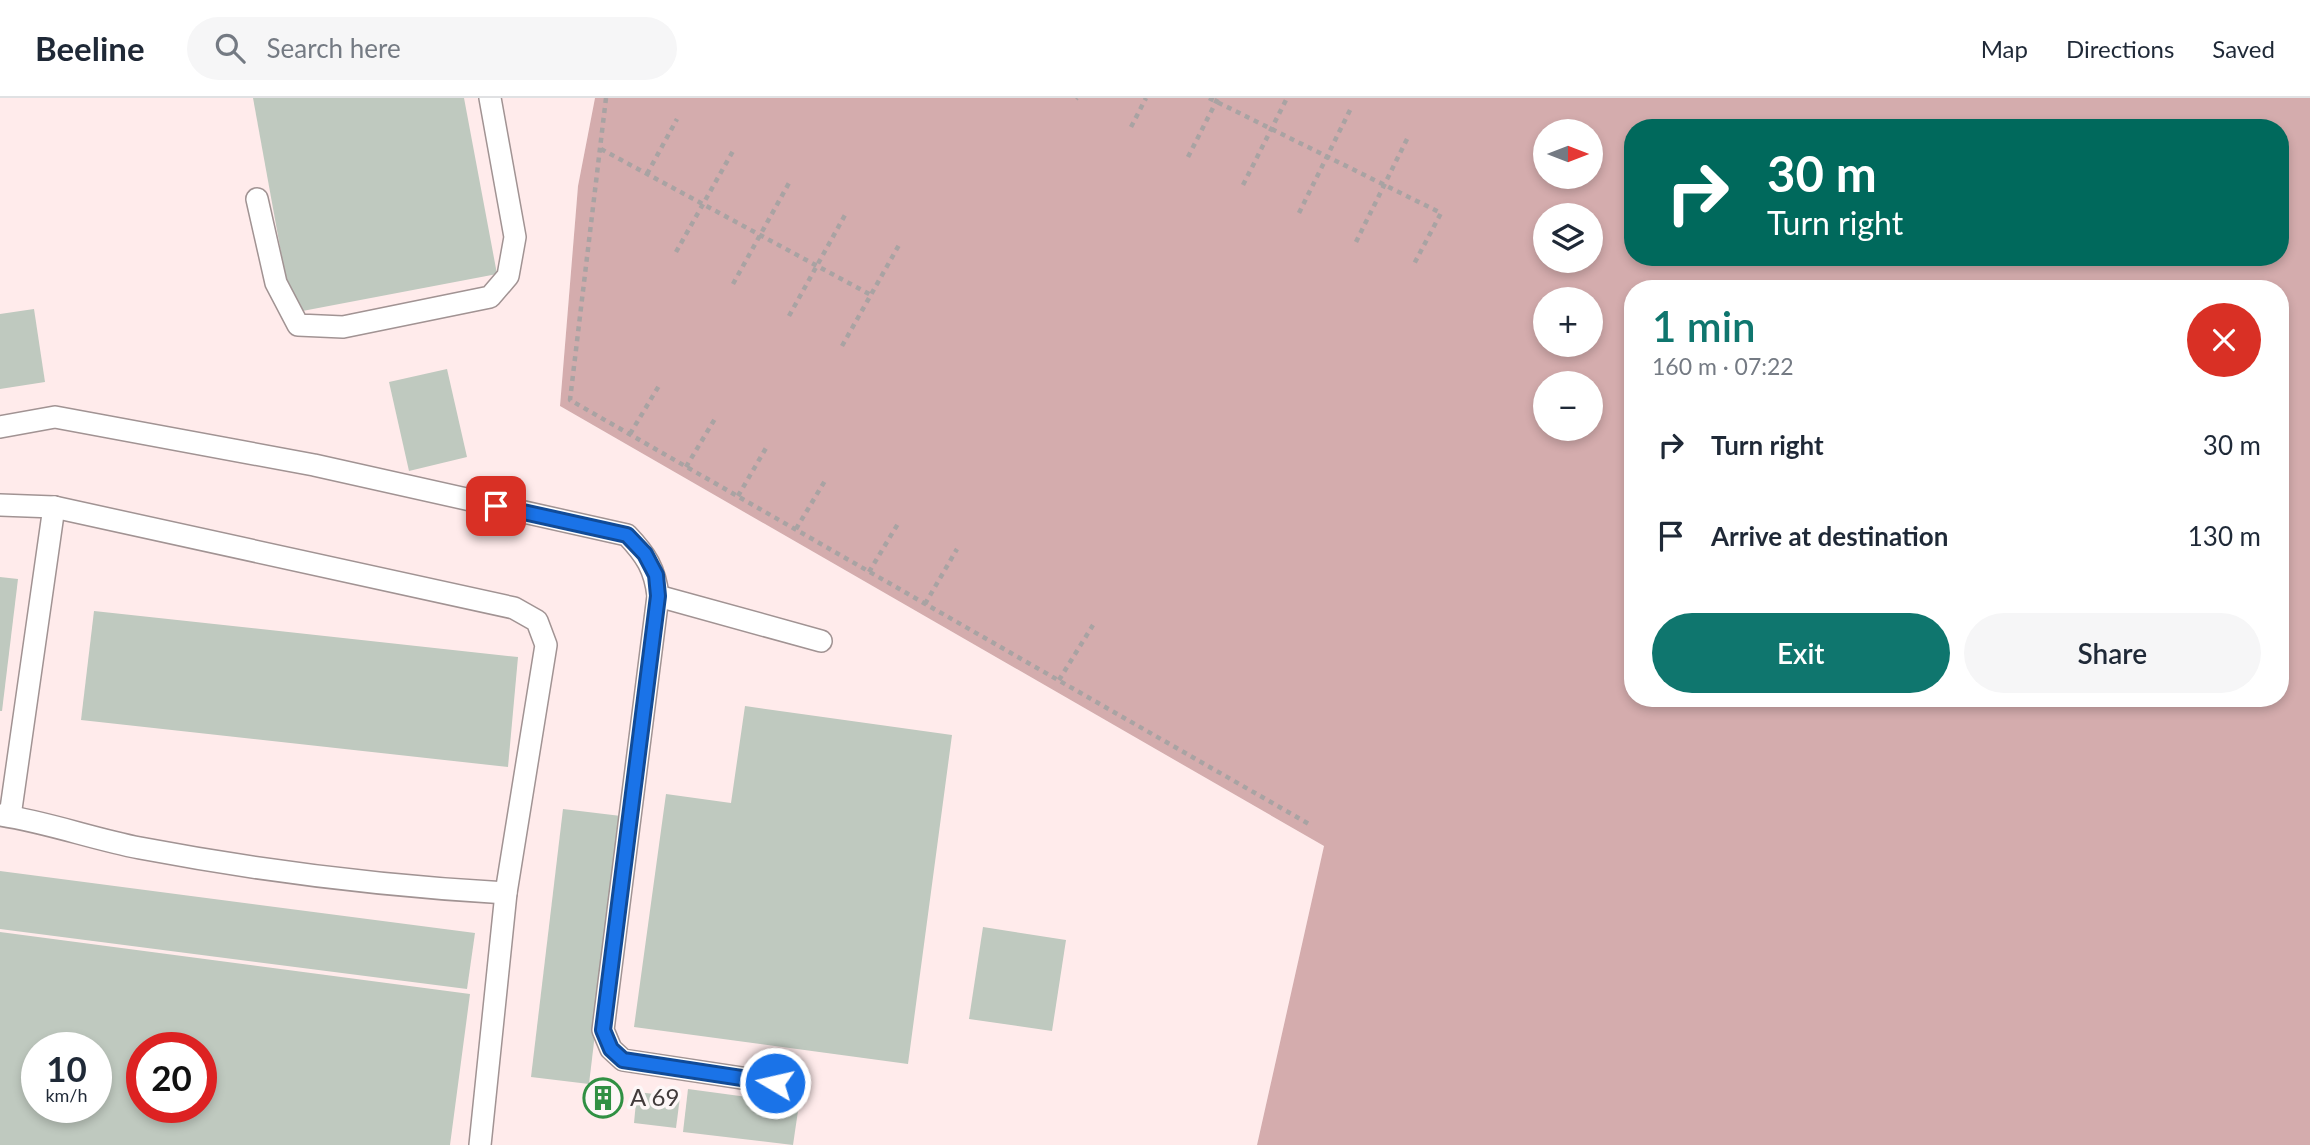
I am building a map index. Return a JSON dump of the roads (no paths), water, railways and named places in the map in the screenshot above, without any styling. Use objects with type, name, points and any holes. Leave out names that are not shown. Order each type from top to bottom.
[{"type":"lane","points":[[257,199],[276,283],[285,306],[298,325],[343,327],[490,297],[508,276],[515,237],[490,98]]},
{"type":"lane","points":[[0,427],[55,417],[314,466],[627,535],[645,554],[656,575],[658,596],[603,1030],[611,1049],[623,1060],[775,1083]]},
{"type":"lane","points":[[0,505],[54,507],[514,608],[537,621],[547,645],[506,893],[480,1145]]},
{"type":"lane","points":[[54,507],[5,815],[139,848],[263,868],[390,886],[506,893]]},
{"type":"lane","points":[[658,596],[821,641]]},
{"type":"place","name":"A 69","points":[[603,1098]]}]
